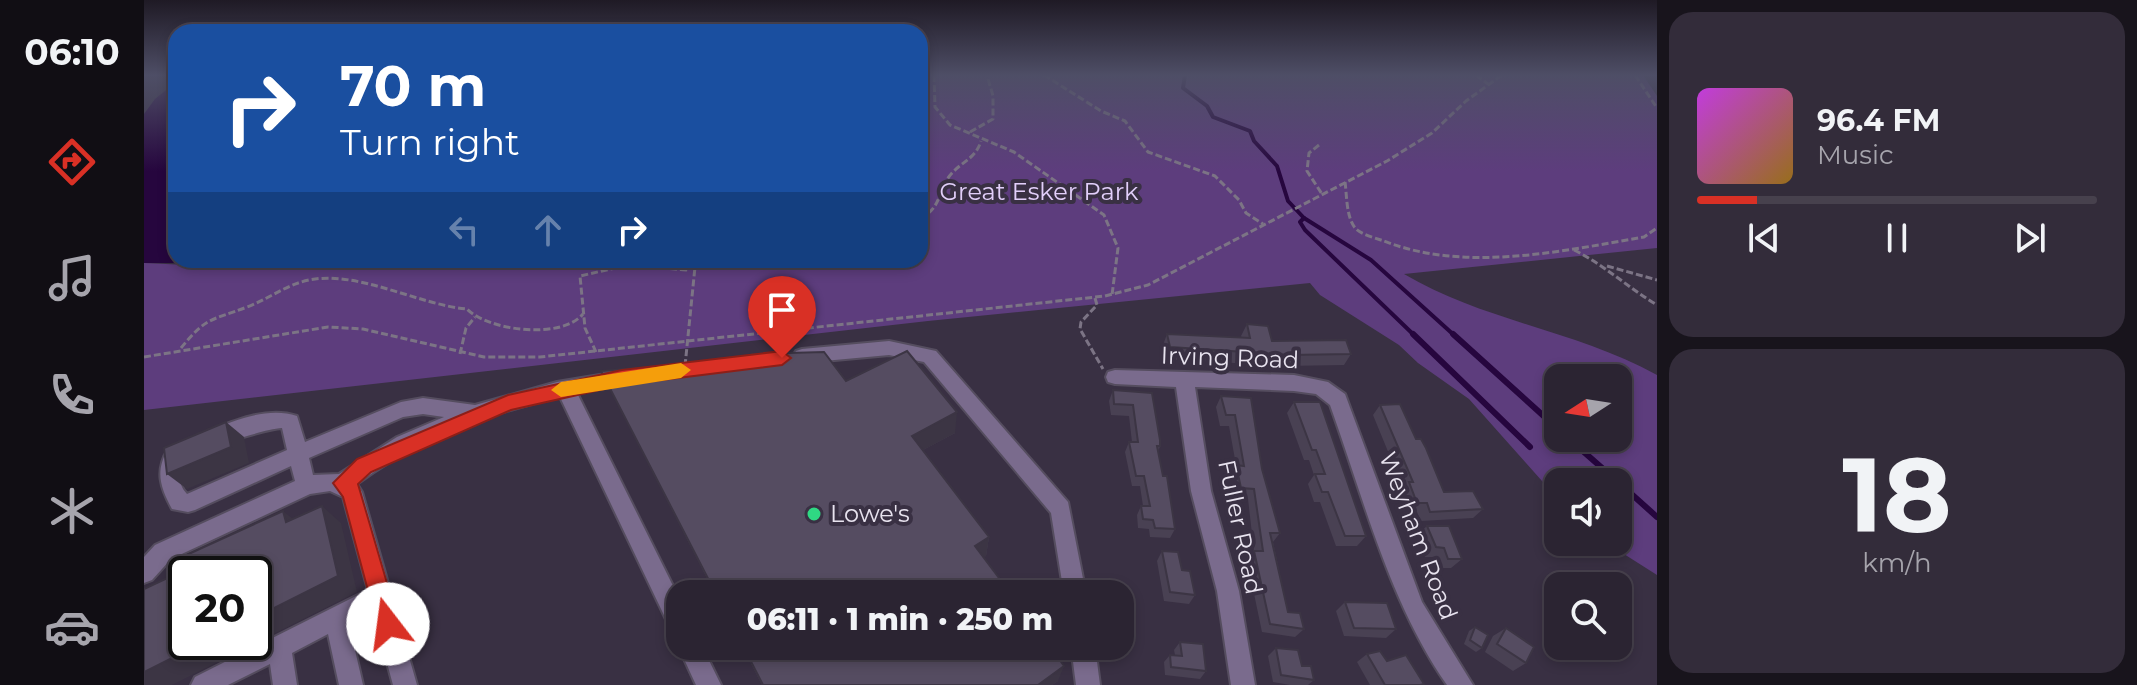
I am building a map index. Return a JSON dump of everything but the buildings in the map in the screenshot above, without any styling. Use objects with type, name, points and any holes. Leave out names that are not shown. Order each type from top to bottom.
[{"type":"street","points":[[786,358],[861,348],[908,350],[930,356],[1061,509],[1073,580]]},
{"type":"street","points":[[343,483],[376,458],[476,414],[566,389],[654,374]]},
{"type":"street","name":"Irving Road","points":[[1110,374],[1185,381],[1294,383],[1321,387],[1338,400]]},
{"type":"street","name":"Fuller Road","points":[[1185,381],[1201,491],[1228,591],[1243,685]]},
{"type":"street","points":[[566,389],[666,595]]},
{"type":"street","name":"Weyham Road","points":[[1338,400],[1413,607],[1433,645],[1461,685]]},
{"type":"street","points":[[306,486],[298,454],[290,422],[250,423],[172,457],[170,485],[179,502],[188,503],[298,454],[401,410],[423,406],[476,414]]},
{"type":"street","points":[[144,573],[154,552],[306,486],[324,480],[343,483],[352,492],[405,685]]},
{"type":"street","points":[[215,682],[380,596]]},
{"type":"street","points":[[336,619],[351,685]]},
{"type":"street","points":[[279,647],[285,685]]},
{"type":"street","points":[[697,660],[709,685]]},
{"type":"street","points":[[1085,660],[1088,685]]},
{"type":"path","points":[[937,107],[950,125],[970,132],[981,141],[1014,152],[1104,215],[1118,248],[1112,295]]},
{"type":"path","points":[[970,132],[993,119],[991,107]]},
{"type":"path","points":[[1095,107],[1125,121],[1148,152],[1215,176],[1239,200],[1246,213],[1263,224]]},
{"type":"path","points":[[144,357],[181,348],[328,327],[363,329],[460,354],[498,357],[596,352],[1112,295],[1148,285],[1345,182],[1432,133],[1462,107]]},
{"type":"path","points":[[928,214],[935,210],[952,173],[978,154],[981,141]]},
{"type":"path","points":[[1319,145],[1309,153],[1307,171],[1322,194]]},
{"type":"path","points":[[1345,182],[1353,225],[1379,240],[1462,256],[1574,250],[1644,237],[1645,233],[1657,228]]},
{"type":"path","points":[[1574,250],[1607,266],[1657,280]]},
{"type":"path","points":[[1607,266],[1635,292],[1657,305]]},
{"type":"path","points":[[596,352],[587,337],[580,276],[615,268]]},
{"type":"path","points":[[657,268],[689,268]]},
{"type":"path","points":[[685,370],[689,343],[687,298],[695,268]]},
{"type":"path","points":[[181,348],[203,321],[250,306],[282,287],[314,279],[356,283],[425,299],[430,304],[467,309],[475,317],[512,330],[577,321],[583,314]]},
{"type":"path","points":[[1095,298],[1097,305],[1081,322],[1080,329],[1093,357],[1110,374]]},
{"type":"path","points":[[460,354],[466,328],[475,317]]},
{"type":"green space","name":"Great Esker Park","points":[[928,107],[1657,107],[1657,248],[1404,274],[1466,303],[1595,347],[1657,375],[1657,575],[1627,556],[1632,556],[1632,468],[1544,468],[1544,483],[1469,399],[1418,363],[1399,345],[1320,295],[1310,283],[928,321],[144,410],[144,263],[168,264],[168,268],[928,268]]},
{"type":"shaded area","points":[[149,107],[168,107],[168,263],[144,263],[144,114]]},
{"type":"waterway","points":[[1208,107],[1213,117],[1250,131],[1254,141],[1277,166],[1288,201],[1304,218]]},
{"type":"waterway","points":[[1304,218],[1371,260],[1455,336]]},
{"type":"waterway","points":[[1304,218],[1300,222],[1305,230],[1415,336]]},
{"type":"waterway","points":[[1413,334],[1530,447]]},
{"type":"waterway","points":[[1453,334],[1544,416]]},
{"type":"waterway","points":[[1584,452],[1657,517]]},
{"type":"slow traffic","points":[[561,390],[622,377],[681,370]]},
{"type":"place","name":"Lowe's","points":[[814,514]]},
{"type":"route","points":[[388,624],[352,492],[343,483],[364,466],[476,414],[552,391],[622,377],[782,358]]}]
